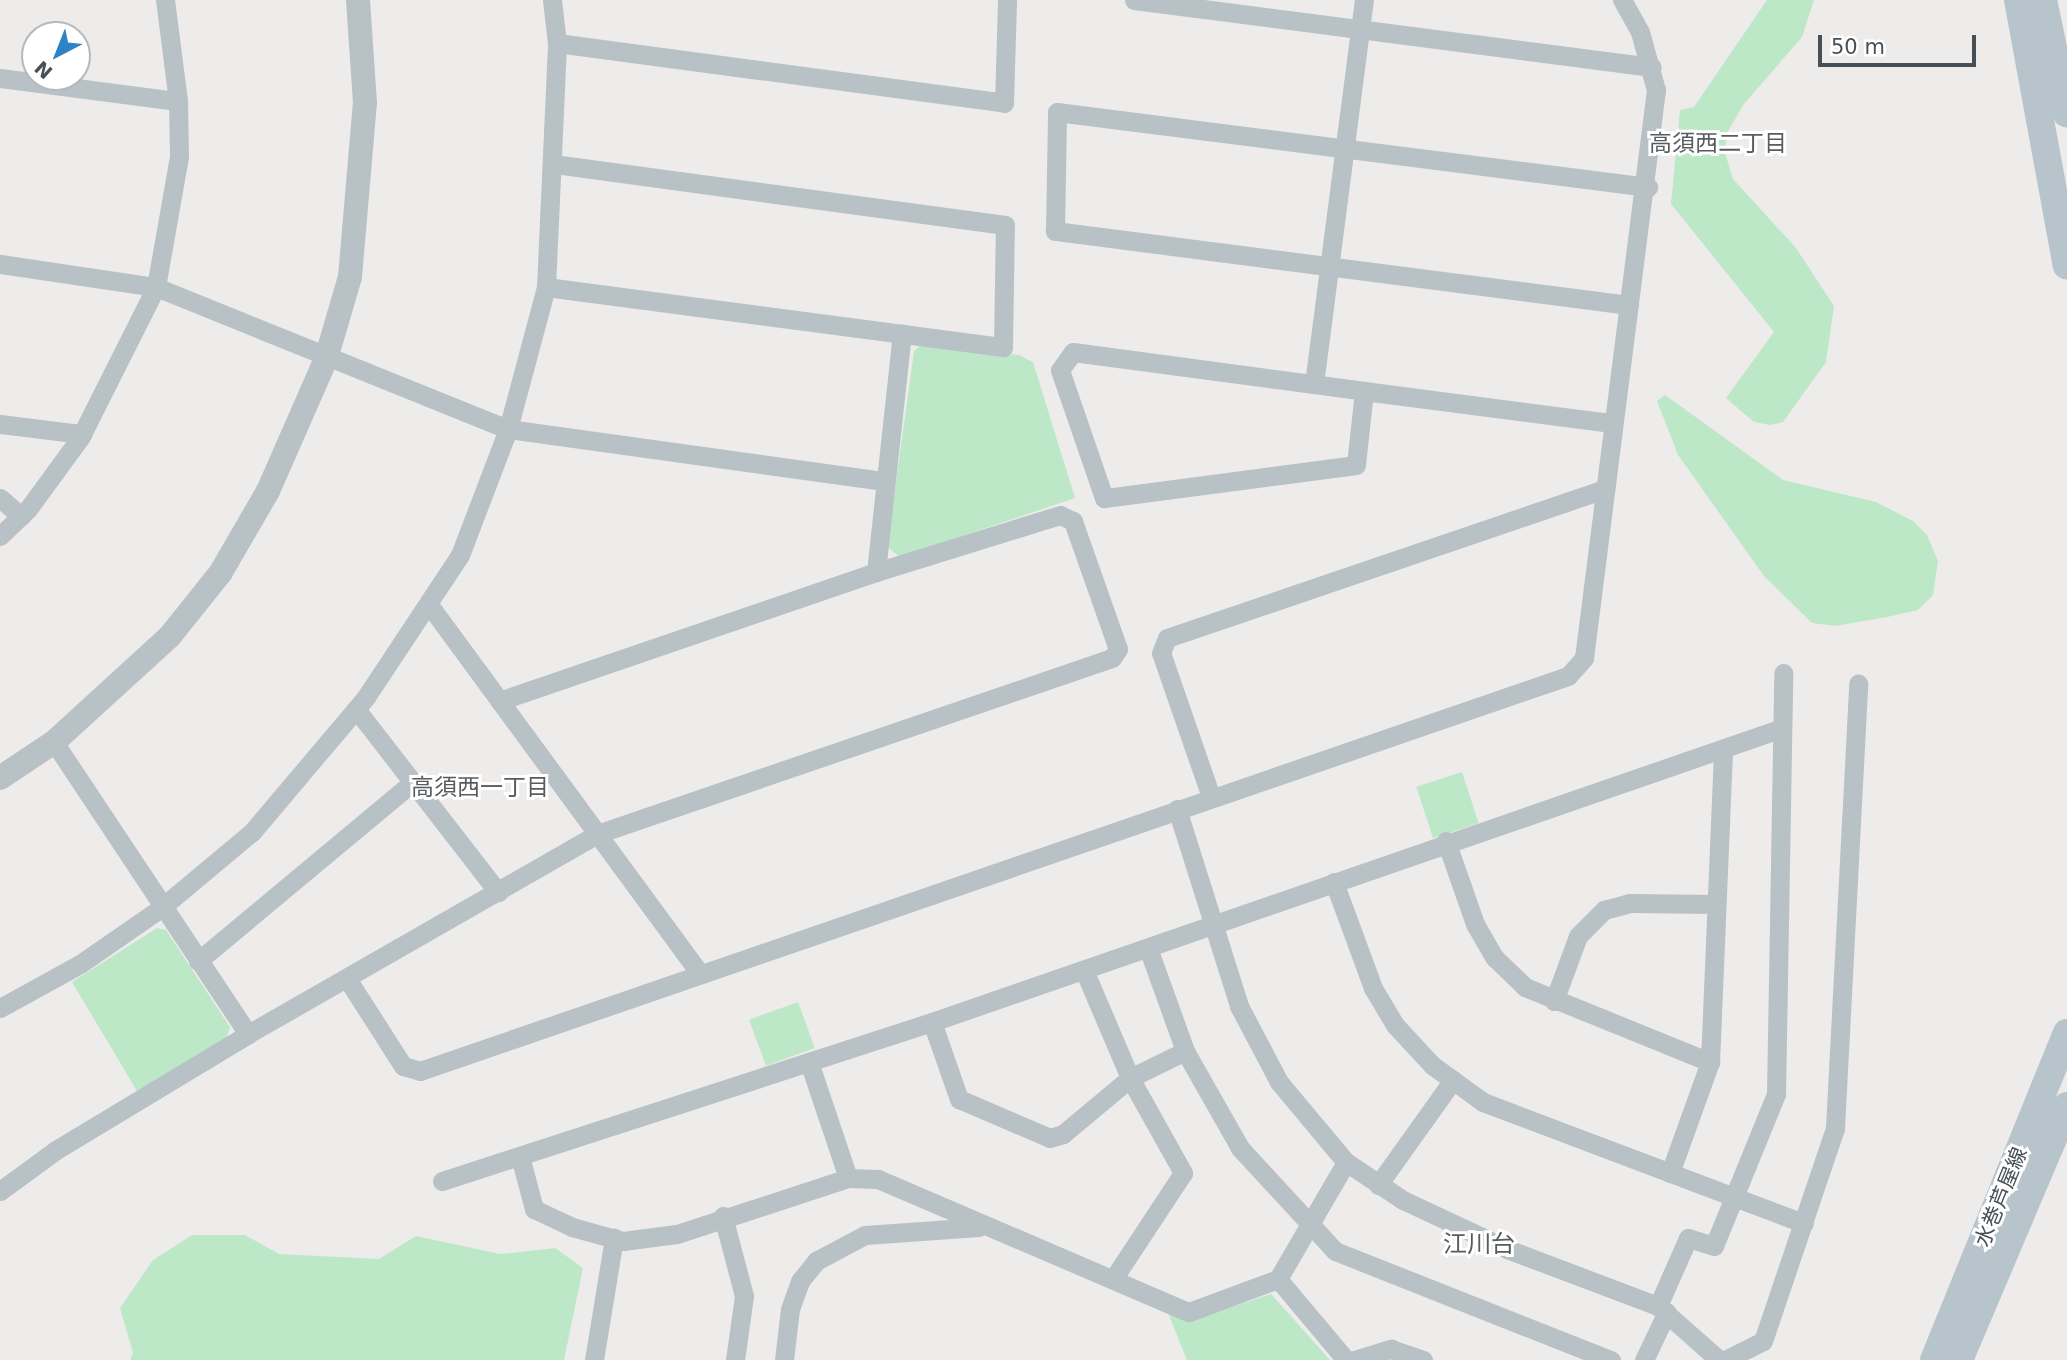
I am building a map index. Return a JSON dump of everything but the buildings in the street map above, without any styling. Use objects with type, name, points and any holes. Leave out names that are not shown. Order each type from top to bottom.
[{"type":"main road","points":[[2018,0],[2067,266]]},
{"type":"main road","points":[[2043,0],[2067,114]]},
{"type":"main road","name":"水巻芦屋線","points":[[1934,1360],[2067,1033]]},
{"type":"main road","name":"水巻芦屋線","points":[[1959,1360],[2067,1106]]},
{"type":"street","points":[[0,536],[21,516],[82,434],[156,287],[179,156],[178,101],[165,0]]},
{"type":"street","points":[[0,778],[54,742],[127,679],[222,572],[268,491],[326,359],[350,277],[361,188],[365,103],[358,0]]},
{"type":"street","points":[[0,1008],[80,964],[161,908],[251,832],[356,709],[430,606],[460,555],[508,429],[546,287],[557,43],[552,0]]},
{"type":"street","points":[[557,43],[1004,103],[1007,0]]},
{"type":"street","points":[[1135,0],[1652,67]]},
{"type":"street","points":[[1314,384],[1364,0]]},
{"type":"street","points":[[348,980],[403,1066],[420,1071],[1568,676],[1584,659],[1612,423],[1648,187],[1656,90],[1652,67],[1622,0]]},
{"type":"street","points":[[0,78],[178,101]]},
{"type":"street","points":[[1629,305],[1055,231],[1057,111],[1648,187]]},
{"type":"street","points":[[546,287],[1003,347],[1005,225],[553,164]]},
{"type":"street","points":[[0,264],[156,287],[326,359],[508,429],[882,481]]},
{"type":"street","points":[[876,572],[882,481],[902,333]]},
{"type":"street","points":[[1364,391],[1356,465],[1104,498],[1060,370],[1073,352],[1612,423]]},
{"type":"street","points":[[0,424],[82,434]]},
{"type":"street","points":[[1211,797],[1161,653],[1167,638],[1605,489]]},
{"type":"street","points":[[0,498],[21,516]]},
{"type":"street","points":[[0,1191],[56,1150],[248,1034],[348,980],[597,834],[1112,658],[1118,649],[1073,521],[1060,515],[876,572],[500,701]]},
{"type":"street","points":[[430,606],[700,974]]},
{"type":"street","points":[[1644,1360],[1688,1238],[1714,1246],[1776,1094],[1783,673]]},
{"type":"street","points":[[1725,1360],[1763,1341],[1835,1128],[1842,1064],[1858,684]]},
{"type":"street","points":[[356,709],[498,892]]},
{"type":"street","points":[[442,1181],[521,1160],[932,1022],[1446,841],[1782,728]]},
{"type":"street","points":[[54,742],[161,908],[248,1034]]},
{"type":"street","points":[[1670,1173],[1710,1062],[1723,749]]},
{"type":"street","points":[[198,961],[413,782]]},
{"type":"street","points":[[1177,809],[1211,924],[1240,1006],[1279,1082],[1346,1162],[1378,1185],[1507,1249],[1663,1309],[1719,1360]]},
{"type":"street","points":[[1446,841],[1475,924],[1494,958],[1525,988],[1710,1062]]},
{"type":"street","points":[[1335,882],[1373,988],[1395,1025],[1453,1080],[1496,1107],[1804,1223]]},
{"type":"street","points":[[1554,1001],[1578,936],[1604,910],[1630,903],[1715,904]]},
{"type":"street","points":[[1148,947],[1185,1051],[1240,1148],[1335,1251],[1611,1360]]},
{"type":"street","points":[[1084,970],[1130,1078],[1183,1173],[1114,1279]]},
{"type":"street","points":[[932,1022],[959,1099],[1050,1138],[1062,1134],[1130,1078],[1185,1051]]},
{"type":"street","points":[[809,1062],[848,1178]]},
{"type":"street","points":[[1378,1185],[1453,1080]]},
{"type":"street","points":[[521,1160],[534,1209],[572,1227],[614,1238],[677,1234],[723,1216],[848,1178],[878,1178],[984,1226],[1189,1312],[1278,1279],[1346,1162]]},
{"type":"street","points":[[723,1216],[744,1296],[735,1360]]},
{"type":"street","points":[[784,1360],[790,1309],[800,1281],[816,1261],[865,1236],[984,1226]]},
{"type":"street","points":[[594,1360],[614,1238]]},
{"type":"street","points":[[1278,1279],[1346,1360]]},
{"type":"street","points":[[1354,1360],[1391,1349],[1423,1360]]},
{"type":"green space","points":[[1767,0],[1814,0],[1802,37],[1744,104],[1727,133],[1725,153],[1733,179],[1796,248],[1834,306],[1826,362],[1783,422],[1770,425],[1754,422],[1726,398],[1774,332],[1671,204],[1680,110],[1694,107]]},
{"type":"green space","points":[[923,343],[1019,355],[1033,362],[1075,498],[900,557],[887,547],[914,351]]},
{"type":"green space","points":[[1665,395],[1783,480],[1876,502],[1913,521],[1927,535],[1938,561],[1933,595],[1918,610],[1835,626],[1812,623],[1764,576],[1678,455],[1657,401]]},
{"type":"green space","points":[[1462,772],[1479,823],[1433,838],[1416,787]]},
{"type":"green space","points":[[157,928],[166,930],[230,1027],[226,1040],[137,1091],[72,982]]},
{"type":"green space","points":[[798,1002],[815,1048],[766,1066],[749,1020]]},
{"type":"green space","points":[[192,1235],[245,1235],[279,1254],[379,1259],[416,1236],[500,1254],[555,1248],[583,1268],[564,1360],[130,1360],[133,1353],[120,1308],[153,1260]]},
{"type":"green space","points":[[1271,1294],[1330,1360],[1187,1360],[1168,1313],[1190,1321]]},
{"type":"district","name":"高須西二丁目","points":[[1718,143]]},
{"type":"district","name":"高須西一丁目","points":[[480,787]]},
{"type":"district","name":"江川台","points":[[1479,1245]]}]
